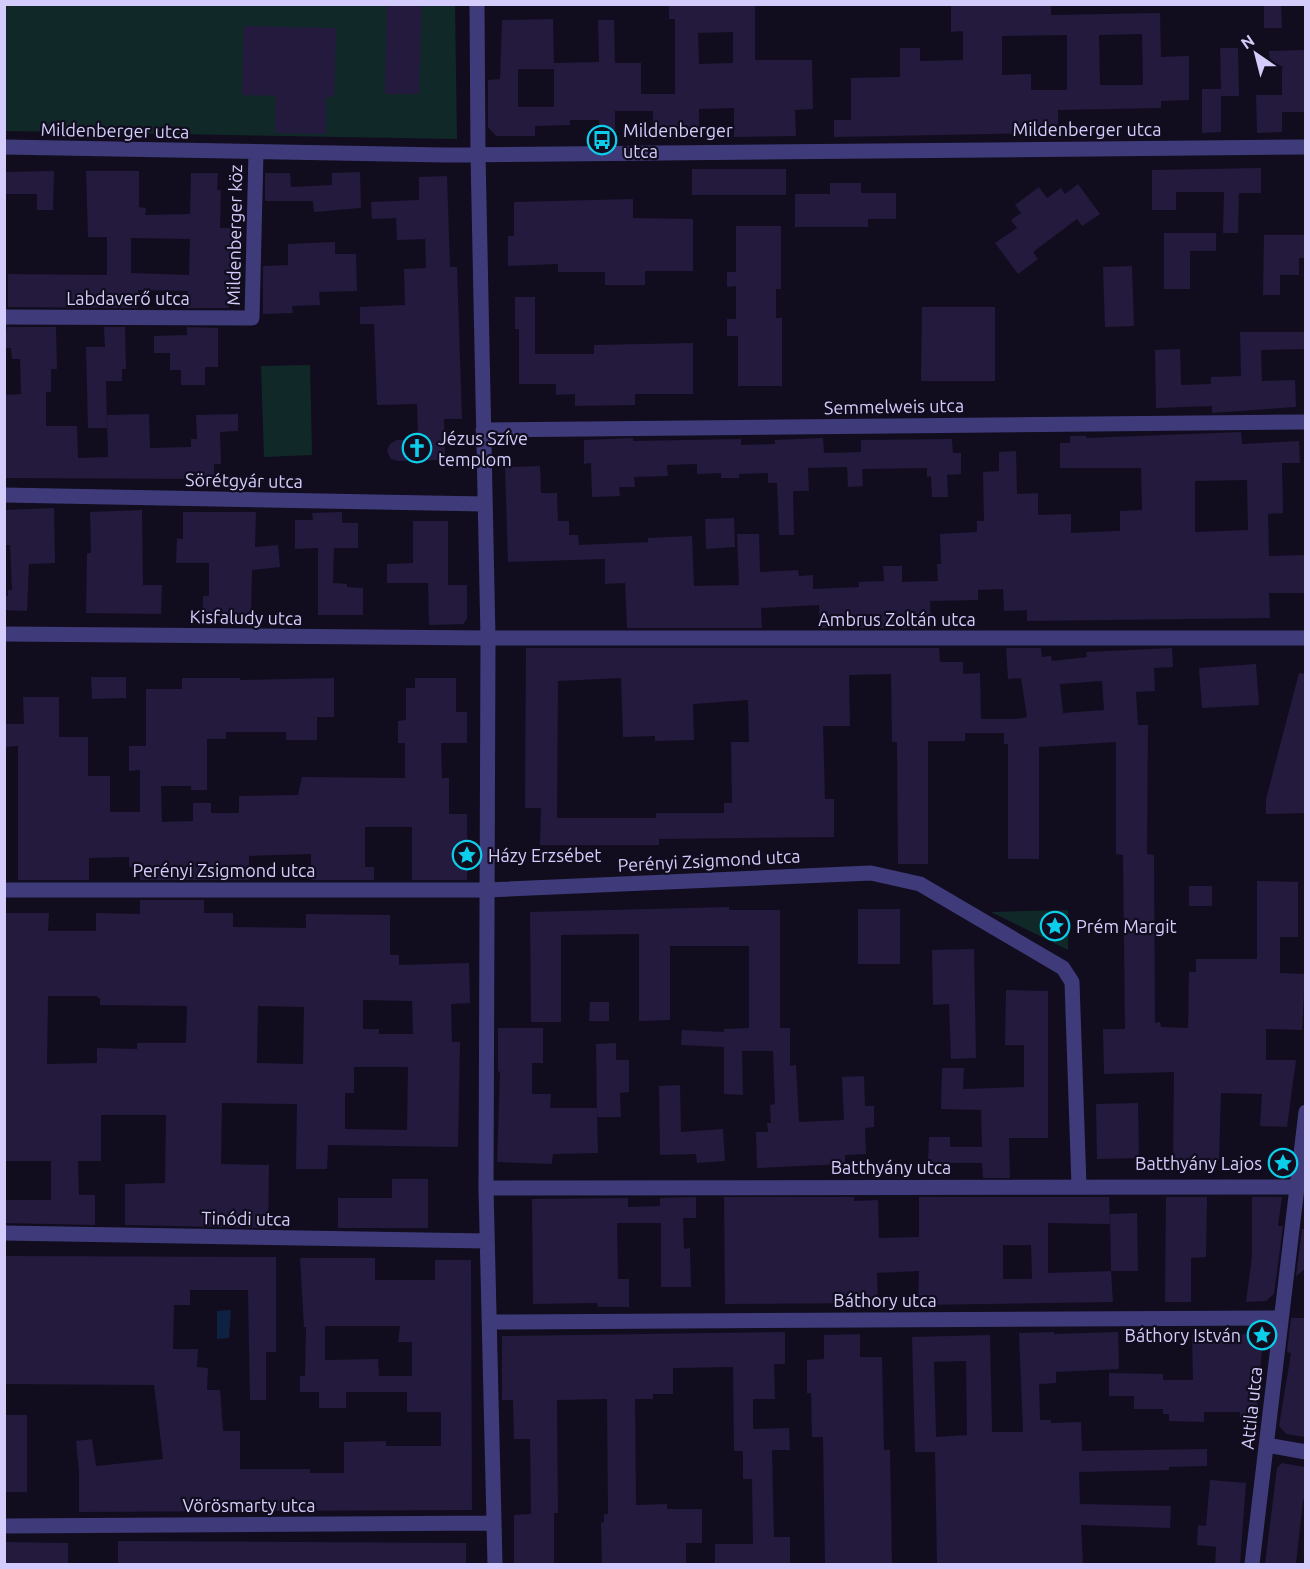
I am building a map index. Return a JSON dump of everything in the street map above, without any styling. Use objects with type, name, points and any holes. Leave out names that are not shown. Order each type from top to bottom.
[{"type":"street","points":[[477,4],[488,638],[486,1188],[495,1564]]},
{"type":"street","name":"Mildenberger utca","points":[[4,147],[478,154],[1305,147]]},
{"type":"street","name":"Mildenberger köz","points":[[252,318],[256,152]]},
{"type":"street","name":"Labdaverő utca","points":[[4,317],[252,318]]},
{"type":"street","name":"Semmelweis utca","points":[[483,429],[1305,422]]},
{"type":"street","name":"Sörétgyár utca","points":[[4,495],[484,504]]},
{"type":"street","name":"Kisfaludy utca","points":[[4,634],[488,638]]},
{"type":"street","name":"Ambrus Zoltán utca","points":[[488,638],[1305,638]]},
{"type":"street","name":"Perényi Zsigmond utca","points":[[4,890],[488,890],[871,873],[920,884],[1063,968],[1072,982],[1079,1186]]},
{"type":"street","name":"Attila utca","points":[[1252,1564],[1305,1117]]},
{"type":"street","name":"Batthyány utca","points":[[486,1188],[1297,1186]]},
{"type":"street","name":"Tinódi utca","points":[[4,1233],[487,1241]]},
{"type":"street","name":"Báthory utca","points":[[490,1322],[1281,1318]]},
{"type":"street","points":[[1267,1445],[1305,1452]]},
{"type":"street","name":"Vörösmarty utca","points":[[4,1526],[494,1523]]},
{"type":"green space","points":[[5,5],[455,5],[457,139],[5,131]]},
{"type":"green space","points":[[310,365],[312,455],[264,457],[261,366]]},
{"type":"green space","points":[[1068,910],[1068,950],[991,912]]},
{"type":"water","points":[[231,1310],[229,1338],[217,1339],[217,1311]]},
{"type":"building","points":[[387,4],[422,4],[419,94],[385,94]]},
{"type":"building","points":[[669,4],[755,4],[755,60],[812,60],[813,109],[795,110],[796,136],[734,137],[734,108],[699,109],[699,136],[653,137],[653,111],[615,111],[615,135],[599,135],[599,120],[570,120],[570,125],[535,126],[535,136],[496,136],[488,127],[488,80],[500,79],[502,20],[553,19],[554,69],[554,63],[599,62],[598,20],[614,20],[615,63],[641,63],[641,94],[675,94],[675,19],[669,19]],"holes":[[[733,32],[733,63],[699,64],[698,33]],[[518,69],[554,69],[554,107],[518,107]]]},
{"type":"building","points":[[951,4],[1051,4],[1051,15],[1160,13],[1161,57],[1189,56],[1189,100],[1161,101],[1161,108],[1058,110],[1058,126],[1040,126],[1040,133],[834,137],[834,120],[851,120],[851,78],[900,77],[900,48],[920,48],[920,61],[963,60],[963,31],[951,32]],"holes":[[[1142,34],[1143,85],[1100,85],[1099,35]],[[1067,35],[1067,90],[1031,90],[1031,74],[1002,75],[1002,36]]]},
{"type":"building","points":[[1264,4],[1281,4],[1282,28],[1264,28]]},
{"type":"building","points":[[244,26],[336,28],[334,97],[326,97],[326,134],[275,133],[276,96],[242,95]]},
{"type":"building","points":[[1220,48],[1238,48],[1239,96],[1221,96],[1221,132],[1202,133],[1202,89],[1221,89]]},
{"type":"building","points":[[1305,50],[1305,112],[1282,112],[1282,132],[1257,133],[1256,95],[1282,95],[1282,66],[1270,67],[1269,51]]},
{"type":"building","points":[[1261,168],[1261,193],[1239,193],[1238,233],[1223,233],[1224,192],[1176,192],[1176,210],[1152,210],[1152,170]]},
{"type":"building","points":[[692,169],[786,169],[786,195],[692,195]]},
{"type":"building","points":[[54,171],[53,210],[37,210],[37,194],[4,194],[4,172]]},
{"type":"building","points":[[86,171],[139,171],[139,207],[146,208],[145,215],[190,214],[191,173],[218,173],[217,190],[221,190],[220,228],[241,228],[240,266],[230,266],[229,308],[187,308],[188,291],[138,290],[138,308],[8,307],[8,274],[107,275],[107,237],[88,237]],"holes":[[[131,238],[190,239],[189,275],[131,273]]]},
{"type":"building","points":[[360,172],[361,208],[314,212],[313,201],[265,201],[265,173],[290,173],[291,187],[332,185],[332,173]]},
{"type":"building","points":[[447,176],[450,267],[457,267],[462,419],[444,419],[445,460],[398,461],[391,459],[387,451],[390,444],[397,440],[418,440],[417,404],[377,405],[374,324],[360,324],[360,307],[405,305],[404,269],[426,268],[425,239],[397,240],[396,218],[372,219],[371,202],[419,200],[419,177]]},
{"type":"building","points":[[830,183],[861,183],[861,193],[896,193],[896,219],[868,219],[868,227],[795,227],[795,194],[830,194]]},
{"type":"building","points":[[1078,184],[1100,214],[1082,226],[1077,219],[1033,252],[1038,259],[1018,274],[995,243],[1017,228],[1011,220],[1021,213],[1015,205],[1039,187],[1047,198],[1061,188],[1065,194]]},
{"type":"building","points":[[633,199],[633,218],[693,219],[693,271],[645,271],[645,285],[605,285],[605,272],[558,272],[558,264],[508,266],[508,236],[514,236],[514,202]]},
{"type":"building","points":[[736,226],[781,226],[781,289],[776,289],[776,318],[782,318],[782,386],[738,386],[738,336],[727,336],[727,319],[736,319],[736,286],[727,287],[727,272],[736,272]]},
{"type":"building","points":[[1164,233],[1216,233],[1216,251],[1190,251],[1190,289],[1164,289]]},
{"type":"building","points":[[1264,235],[1305,235],[1305,258],[1299,258],[1299,275],[1280,275],[1280,295],[1263,295]]},
{"type":"building","points":[[335,242],[335,254],[356,254],[357,291],[319,292],[320,305],[292,306],[293,313],[263,314],[263,266],[288,265],[288,244]]},
{"type":"building","points":[[1132,266],[1134,326],[1105,327],[1103,267]]},
{"type":"building","points":[[515,297],[535,297],[535,354],[594,354],[594,345],[693,343],[693,394],[635,394],[635,405],[575,406],[575,394],[556,395],[556,384],[519,384],[519,329],[515,329]]},
{"type":"building","points":[[922,307],[995,307],[995,381],[921,381]]},
{"type":"building","points":[[7,327],[56,327],[57,369],[51,369],[51,392],[46,392],[46,426],[77,426],[78,458],[108,457],[107,415],[149,414],[150,448],[191,447],[191,439],[197,439],[196,415],[238,414],[238,431],[220,432],[221,464],[214,464],[214,479],[4,478],[4,395],[21,394],[20,359],[12,359],[11,348],[4,348]]},
{"type":"building","points":[[104,327],[125,327],[126,369],[122,369],[122,381],[106,381],[107,428],[88,428],[86,347],[105,347]]},
{"type":"building","points":[[187,327],[218,328],[218,367],[205,367],[205,385],[181,385],[181,370],[170,370],[170,353],[154,353],[154,336],[187,335]]},
{"type":"building","points":[[1240,332],[1305,332],[1305,349],[1261,350],[1262,381],[1295,380],[1296,407],[1212,413],[1212,406],[1156,408],[1155,350],[1180,349],[1181,385],[1211,384],[1211,377],[1241,376]]},
{"type":"building","points":[[1241,432],[1242,444],[1299,441],[1300,463],[1282,463],[1283,513],[1268,514],[1269,556],[1305,555],[1305,593],[1269,593],[1270,618],[1027,621],[1027,610],[1004,611],[1003,589],[978,590],[978,600],[930,601],[931,628],[820,628],[819,605],[761,608],[762,628],[627,628],[625,583],[605,584],[605,559],[508,562],[505,467],[540,466],[541,493],[557,493],[558,521],[569,521],[569,535],[578,535],[579,545],[648,542],[648,538],[692,536],[694,586],[739,585],[737,534],[759,534],[760,572],[798,570],[799,576],[813,575],[813,589],[859,587],[859,582],[884,581],[883,566],[902,566],[902,582],[938,581],[937,564],[941,564],[940,534],[977,532],[977,521],[984,521],[983,472],[999,471],[999,452],[1016,451],[1017,494],[1038,493],[1038,515],[1071,514],[1071,533],[1120,531],[1120,511],[1142,510],[1141,468],[1060,468],[1060,443],[1070,443],[1070,436],[1086,436],[1086,438]],"holes":[[[1247,480],[1248,530],[1195,532],[1195,481]]]},
{"type":"building","points":[[633,438],[633,441],[741,439],[741,445],[775,444],[775,440],[823,438],[824,453],[861,452],[861,440],[952,439],[953,453],[961,453],[961,474],[947,475],[948,497],[932,497],[931,476],[927,477],[927,468],[862,469],[863,486],[848,487],[847,467],[808,468],[809,491],[793,491],[794,535],[779,535],[777,483],[768,483],[768,473],[739,474],[739,478],[721,478],[721,473],[697,474],[697,464],[667,465],[668,476],[634,477],[635,487],[619,487],[620,496],[592,497],[591,463],[584,464],[584,440]]},
{"type":"building","points":[[54,508],[55,563],[29,564],[27,611],[4,610],[4,596],[8,596],[8,590],[12,590],[10,545],[4,545],[4,510]]},
{"type":"building","points":[[142,510],[143,585],[162,585],[161,614],[86,613],[87,553],[91,553],[90,512]]},
{"type":"building","points":[[183,512],[256,512],[255,547],[278,545],[280,567],[252,570],[251,616],[203,615],[203,596],[209,596],[209,563],[176,563],[177,538],[183,539]]},
{"type":"building","points":[[342,512],[342,523],[358,523],[358,548],[334,548],[333,583],[363,588],[363,615],[318,615],[318,548],[295,549],[295,520],[313,520],[312,513]]},
{"type":"building","points":[[734,518],[735,547],[706,549],[705,519]]},
{"type":"building","points":[[413,521],[448,521],[448,585],[467,585],[467,619],[463,624],[429,625],[428,583],[387,583],[387,564],[413,563]]},
{"type":"building","points":[[526,648],[939,648],[940,662],[963,662],[963,674],[980,673],[981,719],[1016,719],[1027,717],[1021,678],[1008,679],[1006,648],[1041,648],[1042,657],[1051,656],[1052,661],[1087,657],[1086,652],[1172,648],[1173,667],[1154,668],[1155,691],[1136,692],[1138,725],[1148,725],[1147,854],[1154,855],[1155,1023],[1160,1022],[1161,1027],[1188,1028],[1189,972],[1196,972],[1196,959],[1257,959],[1257,881],[1298,882],[1298,937],[1280,937],[1280,973],[1305,974],[1302,1030],[1266,1029],[1266,1060],[1296,1060],[1287,1127],[1260,1126],[1262,1094],[1221,1093],[1219,1161],[1173,1161],[1174,1072],[1104,1074],[1103,1029],[1125,1029],[1123,855],[1116,854],[1116,742],[1039,747],[1039,859],[1008,859],[1008,744],[1004,744],[1004,733],[965,733],[965,741],[928,741],[928,864],[898,864],[897,742],[892,742],[891,674],[849,675],[850,726],[823,726],[825,799],[834,799],[834,837],[659,839],[659,845],[540,845],[541,808],[525,808]],"holes":[[[621,678],[623,737],[655,736],[655,741],[694,740],[693,704],[748,700],[749,742],[731,742],[732,803],[724,803],[724,813],[656,813],[656,818],[557,818],[558,681]],[[1102,681],[1104,710],[1063,713],[1060,684]]]},
{"type":"building","points":[[1256,664],[1259,705],[1202,708],[1199,668]]},
{"type":"building","points":[[1299,673],[1305,674],[1305,813],[1266,814],[1266,799]]},
{"type":"building","points":[[91,677],[126,677],[126,698],[92,699]]},
{"type":"building","points":[[182,678],[240,678],[240,680],[334,678],[334,717],[317,717],[317,740],[286,740],[286,732],[226,732],[226,739],[207,739],[207,790],[191,790],[191,786],[161,786],[162,822],[193,821],[193,803],[211,803],[211,813],[239,813],[239,796],[298,795],[302,777],[405,778],[405,743],[398,743],[398,721],[406,720],[406,688],[415,688],[415,678],[456,678],[456,712],[467,712],[467,743],[441,743],[442,778],[449,778],[449,814],[467,814],[467,880],[412,880],[412,827],[365,827],[365,867],[374,867],[374,880],[311,880],[311,854],[249,856],[249,880],[140,880],[140,867],[129,867],[129,857],[89,858],[89,880],[18,880],[18,746],[6,747],[6,724],[24,724],[23,697],[59,697],[59,737],[88,737],[88,776],[110,776],[110,812],[140,812],[140,770],[129,771],[129,746],[146,746],[146,689],[182,689]]},
{"type":"building","points":[[1189,886],[1212,886],[1212,906],[1189,906]]},
{"type":"building","points":[[140,900],[204,900],[204,913],[233,913],[233,927],[306,928],[306,914],[390,915],[390,955],[399,955],[399,965],[469,963],[470,1003],[451,1004],[452,1042],[460,1042],[458,1147],[328,1145],[327,1169],[296,1169],[297,1104],[222,1103],[221,1164],[269,1165],[268,1228],[125,1225],[125,1184],[165,1183],[166,1115],[101,1115],[101,1161],[78,1161],[79,1195],[95,1195],[95,1225],[4,1223],[4,1200],[51,1200],[51,1161],[4,1161],[4,913],[49,913],[48,931],[96,931],[96,913],[140,914]],"holes":[[[48,996],[96,996],[100,999],[100,1005],[187,1006],[186,1043],[137,1043],[137,1049],[97,1048],[97,1063],[47,1064]],[[363,1000],[412,1001],[413,1034],[379,1034],[379,1029],[363,1029]],[[258,1006],[304,1007],[303,1064],[257,1063]],[[354,1067],[408,1067],[407,1130],[345,1129],[345,1093],[354,1093]]]},
{"type":"building","points":[[729,907],[729,910],[780,910],[780,1028],[790,1028],[790,1066],[796,1065],[799,1122],[844,1120],[842,1077],[864,1076],[865,1106],[874,1106],[874,1127],[865,1128],[866,1154],[845,1155],[845,1164],[757,1168],[756,1132],[768,1132],[767,1123],[771,1123],[770,1105],[775,1104],[773,1051],[742,1051],[743,1095],[724,1094],[724,1047],[681,1045],[682,1030],[724,1032],[724,1029],[749,1028],[749,946],[670,946],[670,1020],[639,1021],[639,934],[561,935],[561,1022],[531,1022],[530,912]]},
{"type":"building","points":[[858,909],[900,909],[900,964],[858,964]]},
{"type":"building","points":[[974,949],[976,1058],[951,1059],[949,1004],[933,1005],[932,950]]},
{"type":"building","points":[[1006,990],[1048,991],[1048,1138],[1009,1138],[1010,1178],[983,1178],[982,1163],[928,1163],[929,1137],[950,1137],[950,1147],[982,1147],[981,1110],[941,1109],[942,1068],[964,1068],[963,1089],[1024,1087],[1024,1045],[1005,1045]]},
{"type":"building","points":[[590,1002],[609,1002],[609,1021],[589,1021]]},
{"type":"building","points":[[498,1028],[543,1028],[543,1063],[532,1063],[532,1094],[551,1094],[550,1108],[597,1108],[598,1153],[553,1154],[552,1164],[497,1162],[500,1072],[498,1071]]},
{"type":"building","points":[[616,1043],[616,1060],[629,1060],[629,1092],[620,1093],[621,1117],[597,1117],[596,1044]]},
{"type":"building","points":[[680,1085],[681,1132],[723,1129],[725,1161],[697,1163],[696,1154],[660,1155],[659,1086]]},
{"type":"building","points":[[1138,1103],[1139,1158],[1097,1159],[1096,1104]]},
{"type":"building","points":[[392,1179],[428,1179],[428,1228],[338,1228],[338,1198],[392,1198]]},
{"type":"building","points":[[696,1197],[696,1218],[683,1218],[684,1249],[690,1248],[691,1287],[661,1287],[661,1223],[617,1223],[618,1279],[629,1279],[629,1307],[598,1307],[597,1303],[533,1304],[532,1199],[628,1198],[628,1207],[660,1206],[660,1198]]},
{"type":"building","points":[[724,1197],[854,1197],[854,1201],[878,1200],[879,1238],[919,1237],[919,1197],[1109,1197],[1110,1224],[1048,1223],[1048,1273],[1111,1271],[1113,1302],[918,1305],[919,1271],[877,1273],[878,1303],[725,1304]],"holes":[[[1003,1245],[1031,1245],[1032,1279],[1003,1279]]]},
{"type":"building","points":[[1166,1197],[1207,1197],[1206,1257],[1191,1258],[1191,1302],[1165,1302]]},
{"type":"building","points":[[1252,1197],[1282,1197],[1278,1226],[1283,1226],[1274,1294],[1266,1301],[1246,1302],[1252,1257]]},
{"type":"building","points":[[1137,1213],[1138,1271],[1111,1271],[1110,1214]]},
{"type":"building","points":[[1302,1229],[1305,1229],[1305,1269],[1296,1276]]},
{"type":"building","points":[[4,1256],[276,1257],[276,1352],[266,1352],[266,1400],[250,1400],[248,1290],[190,1290],[190,1305],[174,1305],[173,1349],[198,1349],[197,1367],[208,1368],[207,1390],[220,1390],[223,1431],[240,1431],[240,1469],[310,1469],[310,1473],[344,1473],[344,1442],[386,1441],[386,1446],[441,1446],[441,1412],[407,1412],[407,1392],[346,1392],[346,1408],[319,1408],[319,1392],[300,1392],[300,1376],[305,1376],[306,1327],[304,1327],[300,1258],[375,1258],[375,1280],[435,1280],[435,1260],[471,1260],[472,1510],[79,1512],[76,1441],[92,1439],[96,1466],[163,1459],[154,1385],[4,1384]],"holes":[[[325,1326],[400,1326],[398,1342],[412,1342],[412,1376],[379,1376],[378,1359],[325,1360]]]},
{"type":"building","points":[[1291,1318],[1305,1318],[1305,1437],[1286,1434],[1279,1426],[1291,1353],[1287,1352]]},
{"type":"building","points":[[785,1332],[785,1364],[774,1364],[775,1399],[753,1399],[753,1429],[789,1428],[790,1450],[772,1450],[774,1537],[790,1537],[790,1564],[715,1564],[715,1544],[753,1544],[752,1479],[743,1479],[743,1451],[734,1451],[733,1367],[673,1368],[673,1394],[653,1394],[653,1399],[635,1399],[636,1505],[667,1504],[667,1509],[702,1509],[702,1543],[686,1543],[686,1564],[602,1564],[601,1523],[604,1522],[604,1514],[608,1514],[607,1399],[557,1400],[558,1513],[554,1513],[554,1564],[514,1564],[514,1515],[531,1514],[530,1439],[514,1439],[513,1400],[502,1400],[502,1336]]},
{"type":"building","points":[[1118,1332],[1119,1369],[1056,1372],[1056,1383],[1039,1384],[1040,1420],[1051,1420],[1051,1423],[1081,1422],[1082,1451],[1207,1449],[1207,1466],[1169,1467],[1169,1470],[1079,1472],[1080,1504],[1171,1506],[1170,1528],[1081,1525],[1083,1564],[937,1564],[935,1452],[915,1452],[912,1337],[990,1335],[992,1432],[1023,1432],[1019,1333]],"holes":[[[966,1361],[967,1435],[936,1437],[934,1362]]]},
{"type":"building","points":[[860,1334],[860,1357],[882,1357],[884,1450],[890,1450],[892,1564],[825,1564],[823,1437],[812,1437],[811,1393],[807,1393],[807,1360],[824,1359],[824,1335]]},
{"type":"building","points":[[1270,1334],[1268,1350],[1262,1349],[1256,1419],[1240,1417],[1240,1412],[1204,1412],[1204,1422],[1169,1421],[1169,1414],[1163,1414],[1163,1409],[1134,1409],[1134,1396],[1109,1396],[1109,1373],[1163,1374],[1163,1380],[1193,1380],[1192,1335]]},
{"type":"building","points":[[4,1415],[27,1415],[27,1492],[4,1492]]},
{"type":"building","points":[[1282,1463],[1305,1467],[1305,1500],[1303,1500],[1296,1564],[1265,1564],[1277,1468]]},
{"type":"building","points":[[1210,1480],[1246,1483],[1240,1564],[1215,1564],[1216,1547],[1197,1545],[1198,1525],[1206,1526]]},
{"type":"building","points":[[118,1541],[466,1543],[466,1564],[118,1564]]},
{"type":"building","points":[[4,1542],[68,1543],[68,1564],[4,1564]]},
{"type":"place","name":"Mildenberger utca","points":[[602,140]]},
{"type":"place","name":"Jézus Szíve templom","points":[[417,448]]},
{"type":"place","name":"Házy Erzsébet","points":[[467,855]]},
{"type":"place","name":"Prém Margit","points":[[1055,926]]},
{"type":"place","name":"Batthyány Lajos","points":[[1283,1163]]},
{"type":"place","name":"Báthory István","points":[[1262,1335]]}]
